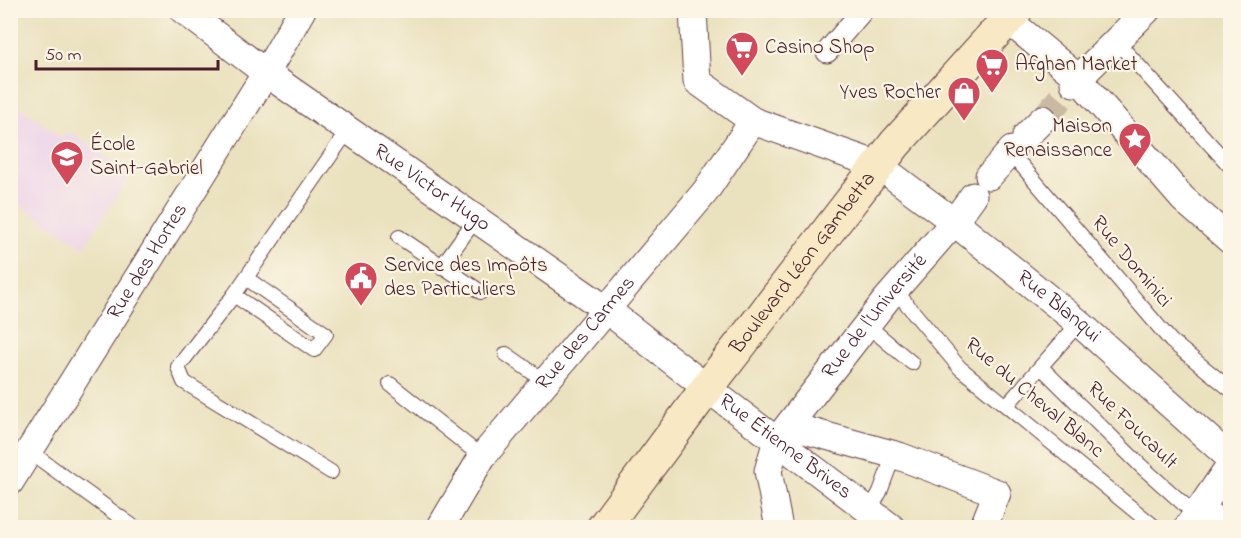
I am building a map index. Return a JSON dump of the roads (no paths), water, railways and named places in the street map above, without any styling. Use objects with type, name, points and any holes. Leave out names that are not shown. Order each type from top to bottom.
[{"type":"main road","name":"Boulevard Léon Gambetta","points":[[603,528],[707,388],[879,165],[909,128],[1012,15]]},
{"type":"street","name":"Rue Victor Hugo","points":[[183,10],[266,73],[607,310],[707,388]]},
{"type":"street","name":"Rue des Hortes","points":[[10,482],[266,73],[302,10]]},
{"type":"street","name":"Rue Blanqui","points":[[693,10],[692,78],[753,121],[879,165],[1079,323],[1230,458]]},
{"type":"street","points":[[827,52],[863,10]]},
{"type":"street","points":[[1076,81],[1147,10]]},
{"type":"street","points":[[1012,15],[1184,199],[1230,240]]},
{"type":"street","name":"Rue des Carmes","points":[[440,528],[482,458],[705,192],[753,121]]},
{"type":"street","name":"Rue de l'Université","points":[[784,433],[894,290],[1023,139]]},
{"type":"street","name":"Rue Étienne Brives","points":[[707,388],[784,433],[892,528]]},
{"type":"street","points":[[779,528],[768,471],[784,433],[894,454],[997,493],[983,528]]},
{"type":"street","points":[[1226,528],[1195,517],[1230,465]]},
{"type":"lane","points":[[1116,42],[1230,166]]},
{"type":"lane","points":[[331,472],[184,382],[178,367],[234,295],[349,129]]},
{"type":"lane","name":"Rue Dominici","points":[[1023,139],[1023,167],[1171,341],[1230,389]]},
{"type":"lane","points":[[441,267],[475,220]]},
{"type":"lane","points":[[399,237],[480,292]]},
{"type":"lane","points":[[234,295],[314,350],[326,334],[246,278]]},
{"type":"lane","name":"Rue du Cheval Blanc","points":[[894,290],[960,368],[1156,528]]},
{"type":"lane","points":[[1007,405],[1079,323]]},
{"type":"lane","points":[[867,325],[912,363]]},
{"type":"lane","points":[[506,354],[546,382]]},
{"type":"lane","name":"Rue Foucault","points":[[1041,367],[1195,517]]},
{"type":"lane","points":[[390,384],[482,458]]},
{"type":"lane","points":[[29,451],[135,528]]},
{"type":"lane","points":[[870,511],[880,492],[894,454]]},
{"type":"tunnel","points":[[1043,119],[1074,83]]},
{"type":"place","name":"Casino Shop","points":[[742,77]]},
{"type":"place","name":"Afghan Market","points":[[992,94]]},
{"type":"place","name":"Yves Rocher","points":[[964,122]]},
{"type":"place","name":"Maison Renaissance","points":[[1135,168]]},
{"type":"place","name":"École Saint-Gabriel","points":[[67,186]]},
{"type":"place","name":"Service des Impôts des Particuliers","points":[[361,307]]}]
